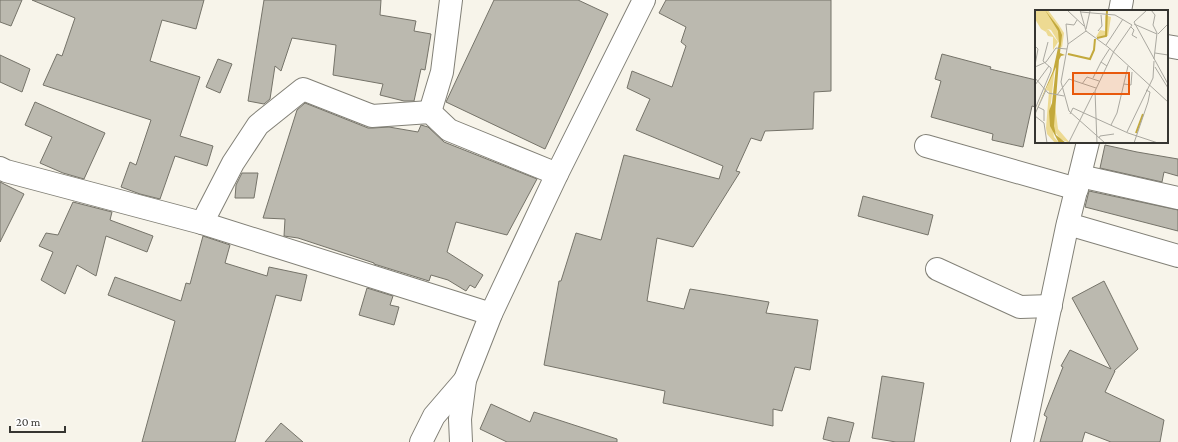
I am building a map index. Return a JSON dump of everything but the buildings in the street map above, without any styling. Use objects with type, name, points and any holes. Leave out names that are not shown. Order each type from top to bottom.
[{"type":"street","points":[[430,112],[442,72],[451,0]]},
{"type":"street","points":[[461,442],[460,419],[465,380],[491,314],[557,174],[644,0]]},
{"type":"street","points":[[1120,10],[1122,0]]},
{"type":"street","points":[[1168,46],[1178,48]]},
{"type":"street","points":[[202,223],[233,163],[258,125],[303,89],[372,116],[430,112],[449,130],[557,174]]},
{"type":"street","points":[[1022,442],[1068,224],[1088,143]]},
{"type":"street","points":[[926,146],[1078,183],[1178,198]]},
{"type":"street","points":[[0,168],[20,175],[202,223],[491,314]]},
{"type":"street","points":[[1068,224],[1178,256]]},
{"type":"street","points":[[938,269],[1020,307],[1051,306]]},
{"type":"street","points":[[421,442],[434,416],[465,380]]}]
